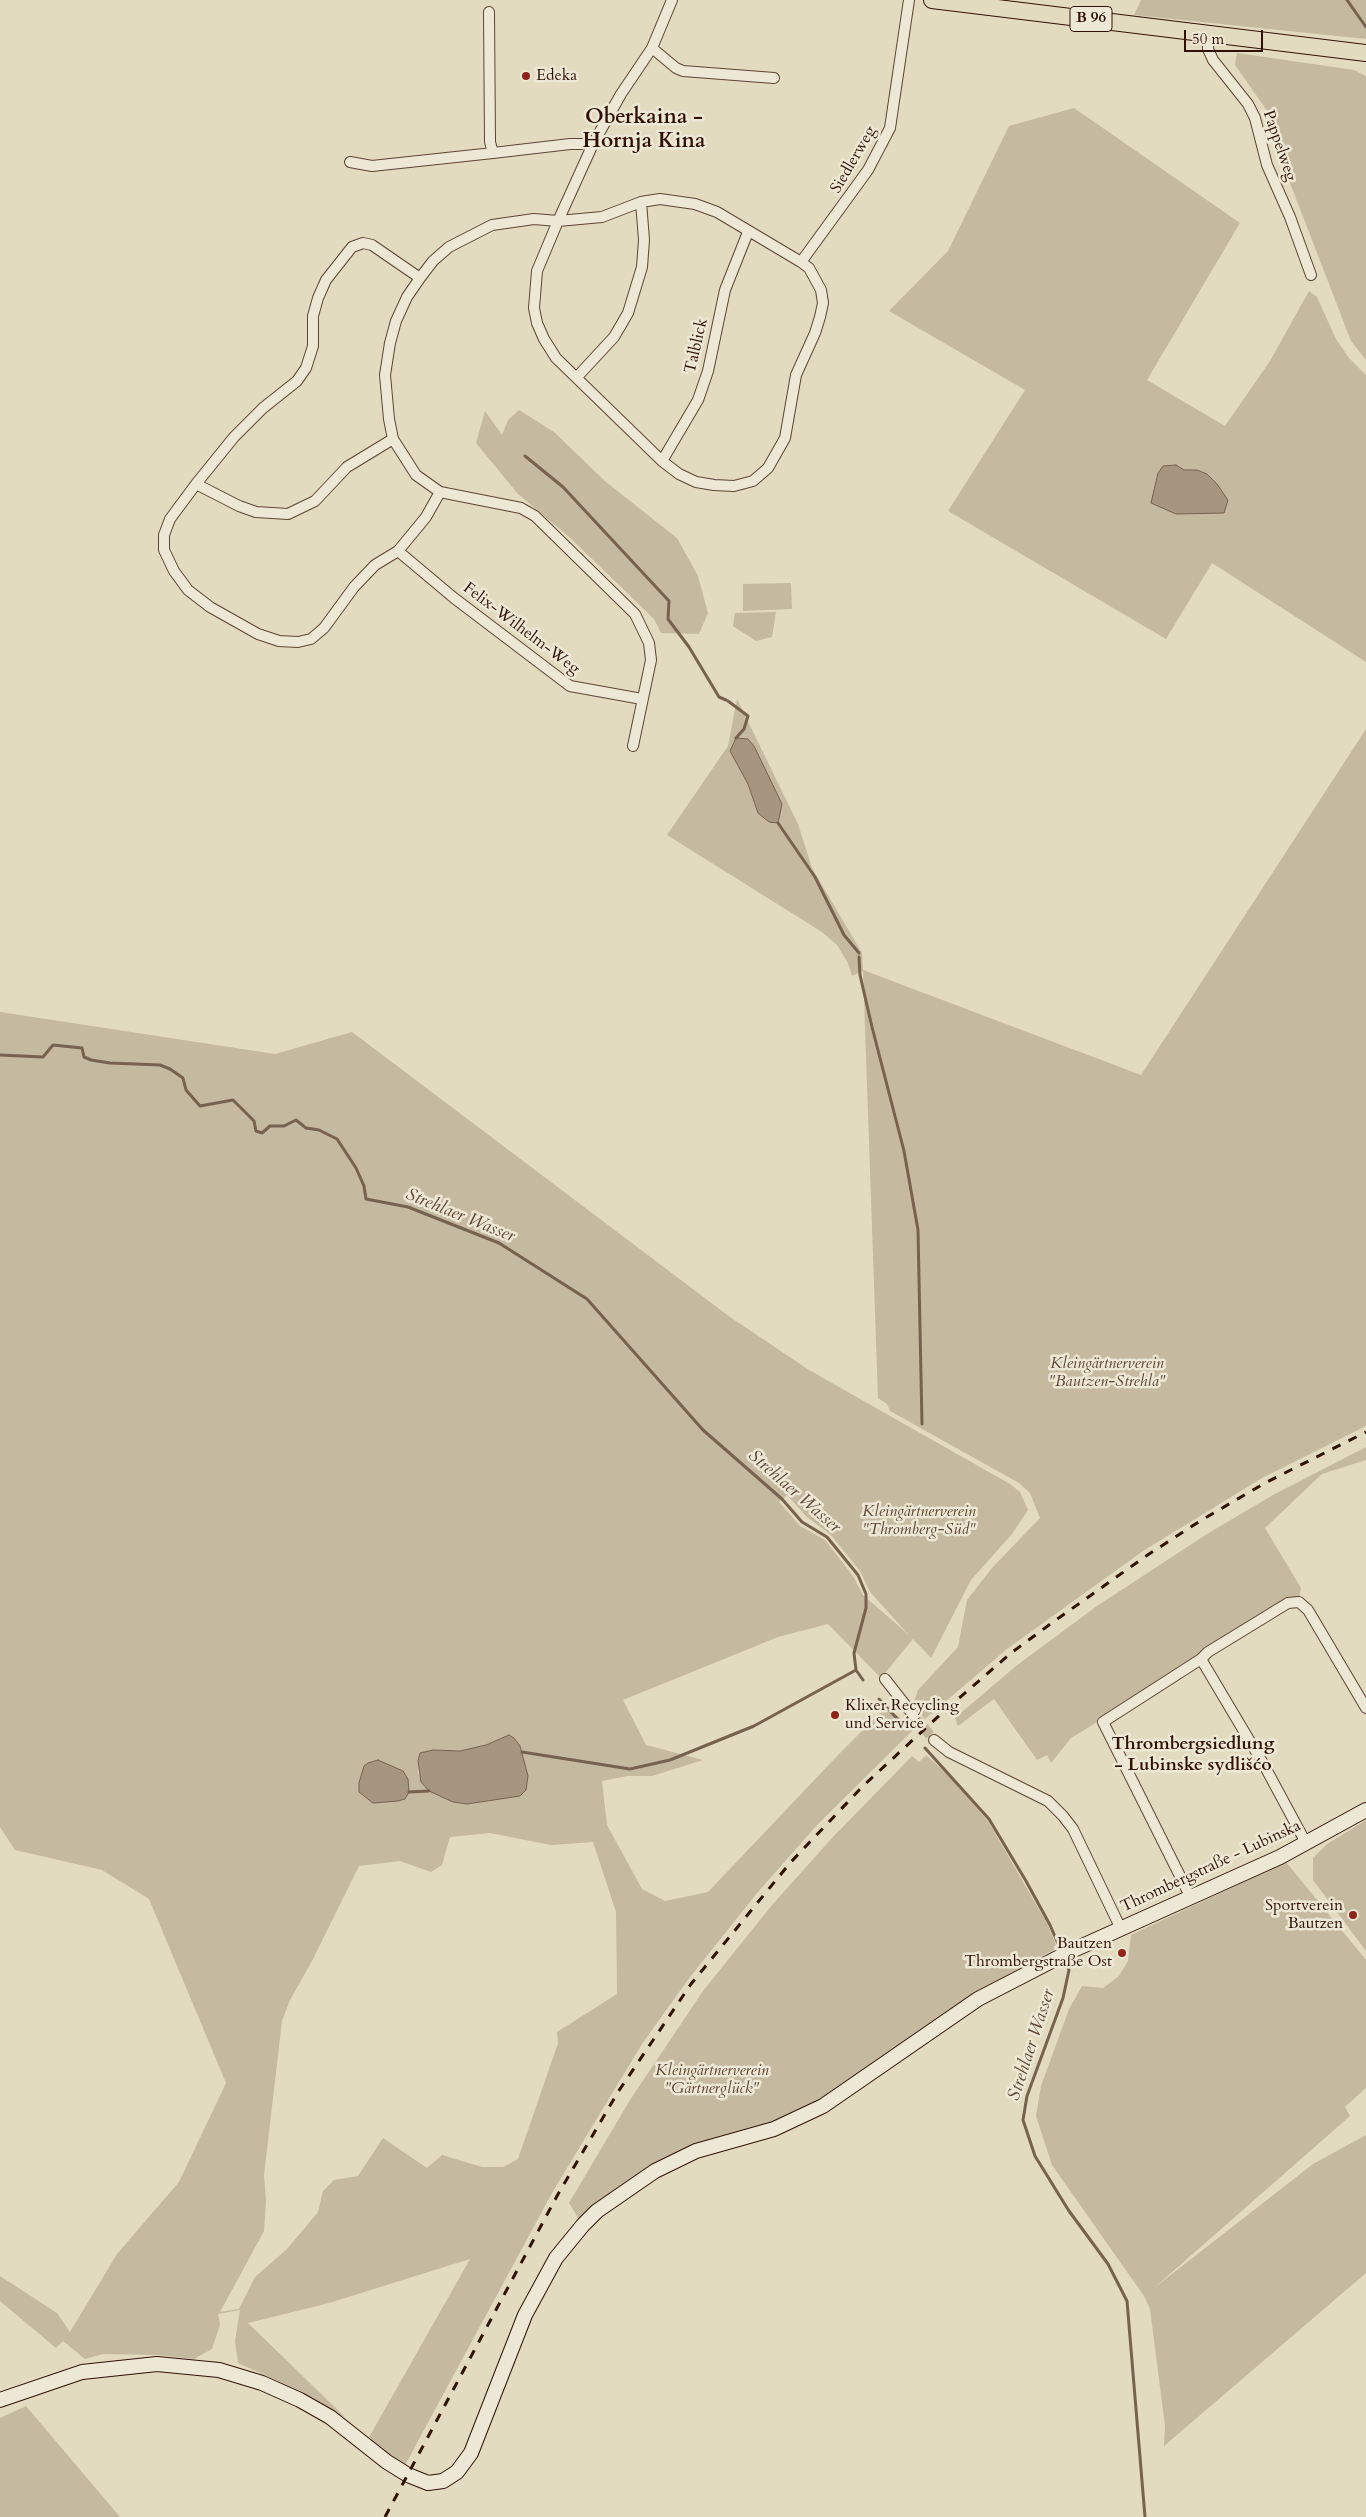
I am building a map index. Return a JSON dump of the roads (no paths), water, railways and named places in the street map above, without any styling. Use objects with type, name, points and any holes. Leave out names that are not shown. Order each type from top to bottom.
[{"type":"main road","name":"B 96","points":[[932,0],[1366,53]]},
{"type":"street","points":[[633,746],[651,660],[649,643],[635,614],[535,516],[521,508],[440,492],[416,475],[393,439],[386,391],[390,343],[396,321],[407,297],[420,278],[433,261],[450,247],[492,225],[534,219],[558,221],[602,217],[641,202],[660,199],[695,204],[717,212],[809,268],[816,279],[823,303],[815,334],[796,375],[785,438],[768,468],[753,482],[734,486],[714,486],[696,482],[679,474],[662,461],[556,358],[544,339],[534,308],[536,271],[558,221],[593,144],[621,94],[652,48],[672,0]]},
{"type":"street","name":"Siedlerweg","points":[[801,262],[868,170],[890,128],[909,0]]},
{"type":"street","points":[[489,12],[490,142],[493,153]]},
{"type":"street","name":"Pappelweg","points":[[1208,34],[1208,49],[1213,60],[1237,89],[1255,118],[1267,166],[1290,217],[1311,275]]},
{"type":"street","points":[[652,48],[676,68],[683,71],[774,78]]},
{"type":"street","points":[[350,162],[372,166],[570,144],[593,144]]},
{"type":"street","points":[[577,377],[614,337],[628,312],[636,291],[642,267],[644,240],[641,202]]},
{"type":"street","name":"Talblick","points":[[662,461],[698,400],[708,371],[725,290],[748,232]]},
{"type":"street","points":[[420,278],[372,245],[363,244],[352,247],[326,280],[318,298],[313,316],[313,346],[306,368],[297,381],[263,408],[234,437],[196,484],[170,519],[164,535],[164,550],[174,571],[188,590],[210,607],[258,634],[279,641],[298,642],[311,638],[324,628],[354,587],[375,565],[398,551],[426,517],[440,492]]},
{"type":"street","points":[[196,484],[239,506],[256,512],[288,514],[316,501],[347,467],[393,439]]},
{"type":"street","name":"Felix-Wilhelm-Weg","points":[[398,551],[454,598],[570,686],[642,700]]},
{"type":"street","points":[[1191,1898],[1103,1722],[1201,1659],[1208,1652],[1288,1603],[1300,1602],[1308,1610],[1366,1708]]},
{"type":"street","points":[[1201,1659],[1264,1765],[1306,1843]]},
{"type":"street","points":[[886,1680],[914,1716]]},
{"type":"street","points":[[934,1740],[949,1752],[1048,1801],[1063,1816],[1073,1830],[1121,1929]]},
{"type":"street","name":"Thrombergstraße - Lubinska","points":[[0,2400],[82,2372],[158,2364],[218,2370],[262,2383],[300,2400],[330,2417],[388,2462],[408,2475],[431,2483],[443,2481],[462,2467],[471,2453],[525,2315],[556,2258],[582,2225],[597,2211],[655,2171],[696,2151],[774,2129],[823,2106],[978,1999],[1064,1955],[1191,1898],[1306,1843],[1366,1810]]},
{"type":"waterway","points":[[1347,0],[1366,27]]},
{"type":"waterway","points":[[525,456],[563,487],[669,601],[668,619],[689,647],[719,697],[726,700]]},
{"type":"waterway","points":[[728,701],[748,716],[744,729],[736,738]]},
{"type":"waterway","points":[[778,823],[815,877],[844,935],[859,953]]},
{"type":"waterway","points":[[859,957],[860,975],[872,1027],[904,1151],[918,1230],[922,1424]]},
{"type":"waterway","name":"Strehlaer Wasser","points":[[0,1055],[43,1057],[53,1045],[82,1048],[84,1057],[91,1060],[110,1063],[160,1065],[183,1078],[186,1090],[200,1106],[233,1100],[254,1121],[256,1131],[262,1133],[270,1126],[284,1126],[296,1120],[306,1128],[319,1130],[337,1139],[356,1168],[364,1186],[366,1199],[408,1207],[499,1243],[587,1299],[703,1430],[782,1499],[802,1522],[827,1537],[858,1575],[866,1594],[866,1608],[854,1653],[856,1670],[863,1680]]},
{"type":"waterway","points":[[522,1752],[630,1769],[670,1760],[754,1726],[856,1670]]},
{"type":"waterway","points":[[879,1699],[904,1726]]},
{"type":"waterway","name":"Strehlaer Wasser","points":[[925,1748],[989,1819],[1050,1925],[1062,1953]]},
{"type":"waterway","points":[[409,1792],[429,1791]]},
{"type":"waterway","name":"Strehlaer Wasser","points":[[1064,1959],[1069,1970],[1063,1998],[1027,2096],[1023,2120],[1035,2156],[1069,2211],[1108,2264],[1127,2301],[1145,2517]]},
{"type":"tunnel","points":[[914,1716],[934,1740]]},
{"type":"railway","points":[[385,2517],[557,2196],[618,2092],[691,1984],[790,1863],[863,1786],[1011,1653],[1146,1556],[1200,1521],[1265,1483],[1366,1432]]},
{"type":"place","name":"Edeka","points":[[526,76]]},
{"type":"place","name":"Klixer Recycling und Service","points":[[835,1715]]},
{"type":"place","name":"Sportverein Bautzen","points":[[1353,1915]]},
{"type":"place","name":"Bautzen Thrombergstraße Ost","points":[[1122,1953]]},
{"type":"district","name":"Oberkaina - Hornja Kina","points":[[644,130]]},
{"type":"district","name":"Thrombergsiedlung - Lubinske sydlišćo","points":[[1193,1755]]},
{"type":"park label","name":"Kleingärtnerverein \"Bautzen-Strehla\"","points":[[1107,1373]]},
{"type":"park label","name":"Kleingärtnerverein \"Thromberg-Süd\"","points":[[919,1521]]},
{"type":"park label","name":"Kleingärtnerverein \"Gärtnerglück\"","points":[[712,2080]]}]
